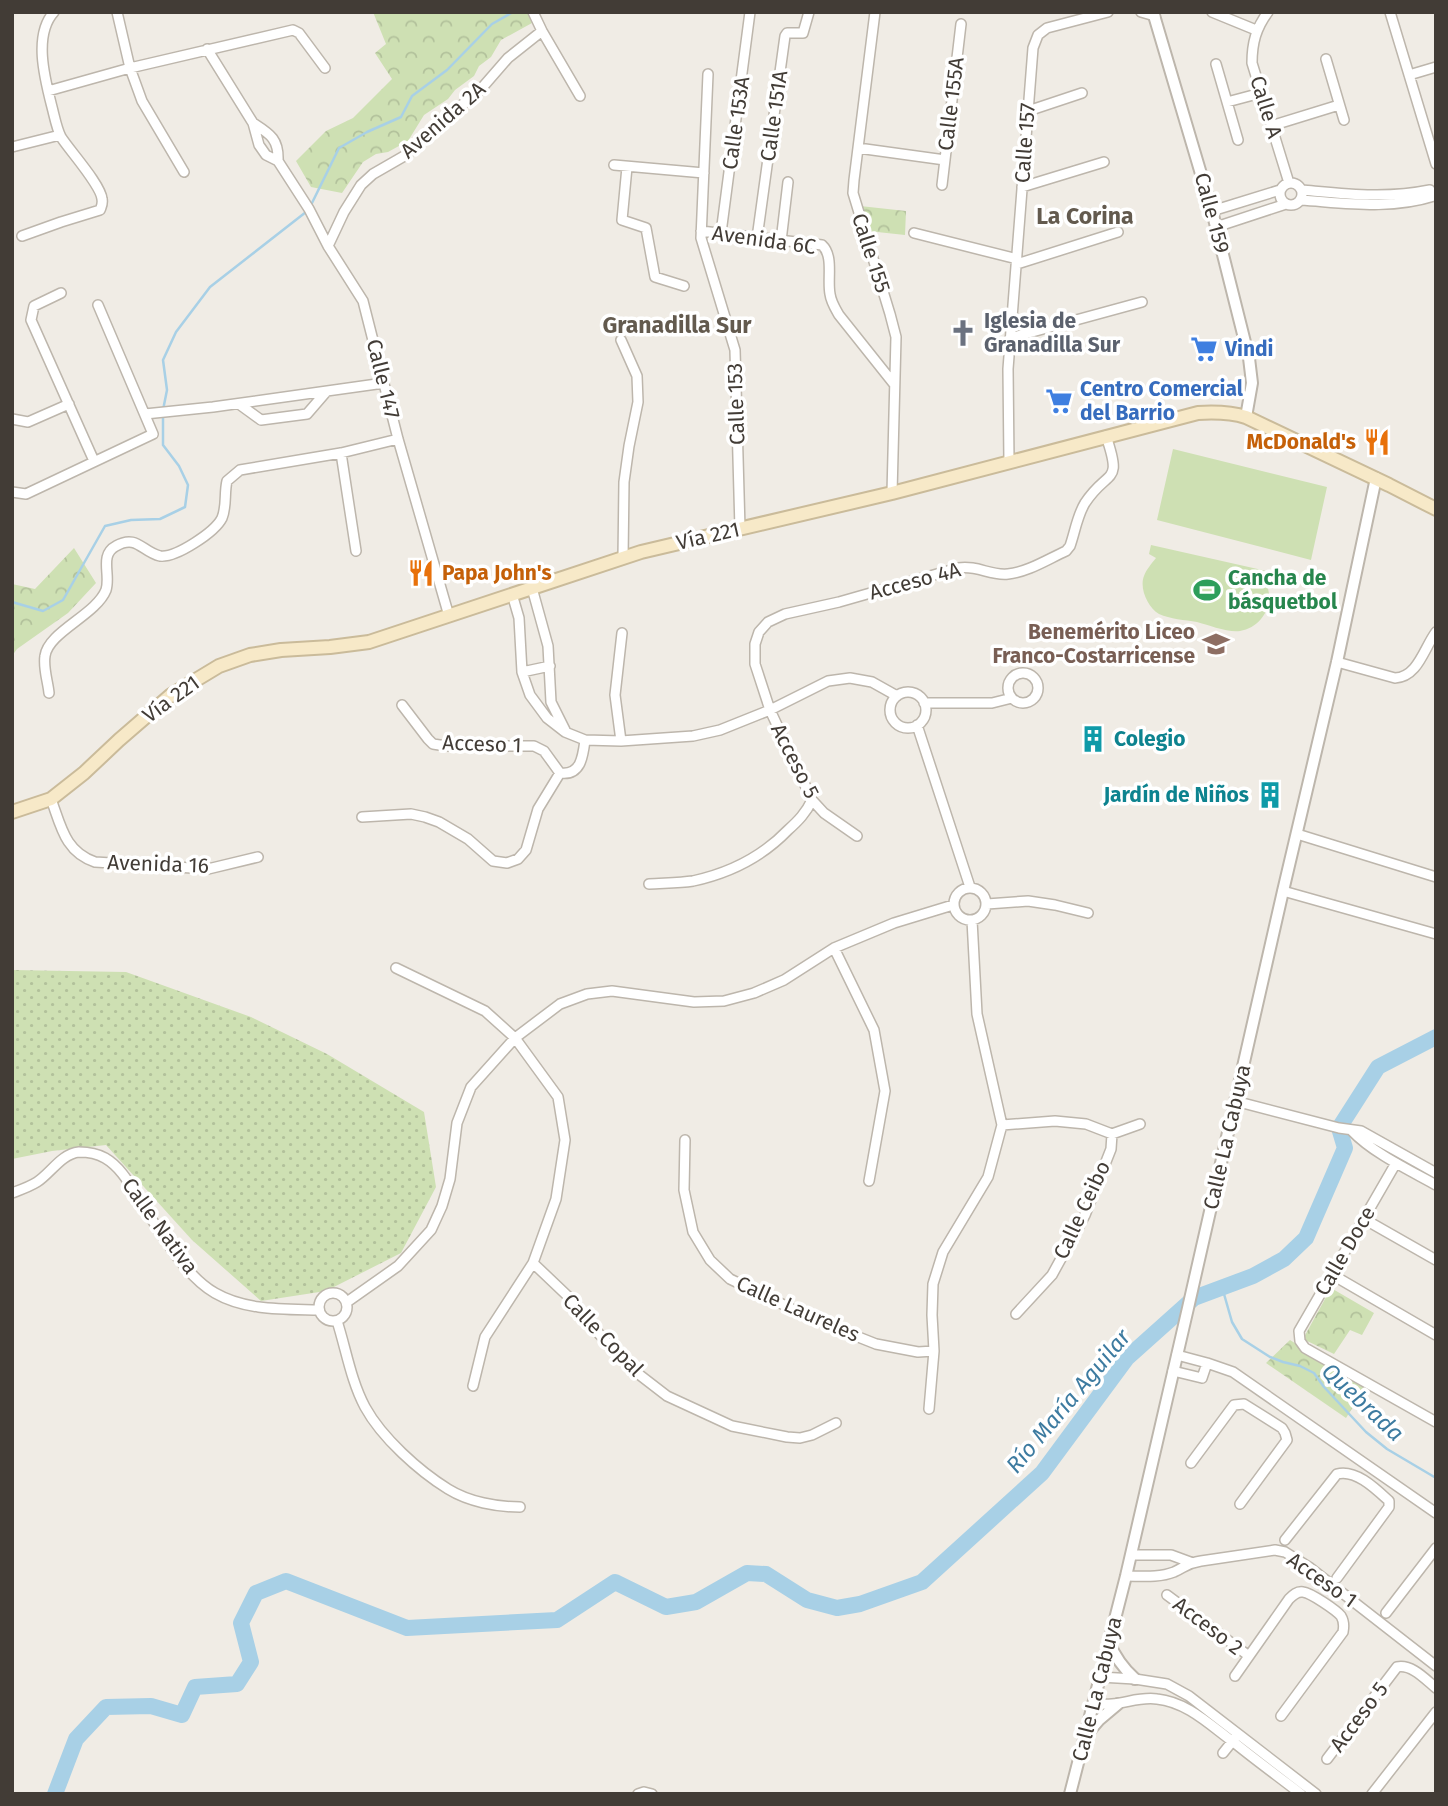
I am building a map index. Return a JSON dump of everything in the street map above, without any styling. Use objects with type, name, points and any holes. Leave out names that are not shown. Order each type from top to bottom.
[{"type":"main road","name":"Vía 221","points":[[12,813],[51,799],[171,695],[219,666],[250,655],[281,649],[369,642],[623,558],[691,539],[892,493],[1198,413],[1224,412],[1246,417],[1436,509]]},
{"type":"street","points":[[22,236],[100,210],[103,201],[99,190],[60,135],[48,91],[42,59],[43,42],[47,21],[54,12]]},
{"type":"street","points":[[117,12],[130,68],[142,101],[184,172]]},
{"type":"street","points":[[533,12],[580,96]]},
{"type":"street","name":"Calle 153A","points":[[721,233],[750,12]]},
{"type":"street","name":"Calle 151A","points":[[757,238],[785,36],[791,32],[803,33],[809,12]]},
{"type":"street","name":"Calle 155","points":[[875,12],[853,193],[896,337],[892,493]]},
{"type":"street","name":"Calle 157","points":[[1009,462],[1008,369],[1033,48],[1038,35],[1046,28],[1108,12]]},
{"type":"street","points":[[1141,12],[1154,14]]},
{"type":"street","points":[[1212,12],[1256,30],[1268,12]]},
{"type":"street","points":[[1390,12],[1436,164]]},
{"type":"street","name":"Calle 159","points":[[1154,14],[1212,211],[1249,358],[1251,383],[1246,417]]},
{"type":"street","name":"Calle 155A","points":[[942,185],[961,24]]},
{"type":"street","points":[[48,91],[130,68],[293,30],[299,33],[325,68]]},
{"type":"street","name":"Calle A","points":[[1256,30],[1252,63],[1289,183]]},
{"type":"street","name":"Avenida 2A","points":[[328,246],[344,212],[361,185],[373,174],[407,155],[481,89],[508,58],[542,31]]},
{"type":"street","points":[[207,49],[253,123],[259,145],[266,155],[278,160],[277,144],[269,133],[253,123]]},
{"type":"street","points":[[1326,59],[1344,120]]},
{"type":"street","points":[[1216,64],[1238,140]]},
{"type":"street","points":[[1409,75],[1436,67]]},
{"type":"street","name":"Calle 153","points":[[708,74],[702,246],[735,354],[740,529]]},
{"type":"street","points":[[1028,111],[1082,93]]},
{"type":"street","points":[[1227,102],[1261,93]]},
{"type":"street","points":[[1271,126],[1339,106]]},
{"type":"street","points":[[12,147],[60,135]]},
{"type":"street","points":[[858,148],[944,160]]},
{"type":"street","name":"Calle 147","points":[[278,160],[363,301],[398,439],[449,616]]},
{"type":"street","points":[[1022,187],[1104,162]]},
{"type":"street","points":[[614,166],[704,173]]},
{"type":"street","points":[[627,167],[622,220],[646,228],[655,277],[684,286]]},
{"type":"street","points":[[1302,195],[1373,205],[1394,205],[1420,200],[1433,194],[1434,180]]},
{"type":"street","points":[[781,241],[788,182]]},
{"type":"street","points":[[1212,211],[1280,190],[1289,183],[1299,186],[1302,195]]},
{"type":"street","points":[[1280,190],[1282,200],[1286,204]]},
{"type":"street","points":[[1216,227],[1286,204],[1294,205],[1302,195]]},
{"type":"street","name":"Avenida 6C","points":[[701,231],[822,245],[827,250],[832,302],[839,315],[894,384]]},
{"type":"street","points":[[914,233],[1017,262],[1118,232]]},
{"type":"street","points":[[61,293],[34,306],[31,320],[94,461]]},
{"type":"street","points":[[1010,338],[1142,302]]},
{"type":"street","points":[[12,492],[26,494],[153,434],[97,305]]},
{"type":"street","points":[[621,340],[637,376],[638,402],[624,482],[623,558]]},
{"type":"street","points":[[145,414],[239,404],[384,383]]},
{"type":"street","points":[[239,404],[261,420],[307,414],[326,391]]},
{"type":"street","points":[[12,419],[28,422],[69,404]]},
{"type":"street","name":"Acceso 4A","points":[[770,710],[755,664],[755,644],[759,632],[768,621],[785,614],[839,602],[958,568],[969,567],[1008,574],[1022,571],[1066,551],[1084,505],[1112,475],[1115,467],[1106,436]]},
{"type":"street","points":[[50,693],[45,653],[48,645],[86,613],[105,591],[107,560],[111,548],[120,543],[134,542],[161,556],[176,553],[207,534],[222,518],[226,484],[234,474],[246,468],[341,453],[398,439]]},
{"type":"street","points":[[341,453],[356,551]]},
{"type":"street","name":"Calle La Cabuya","points":[[1070,1794],[1131,1555],[1337,662],[1376,478]]},
{"type":"street","points":[[533,587],[548,646],[551,702],[565,732]]},
{"type":"street","points":[[512,594],[519,618],[522,672],[530,695],[547,718],[565,732],[586,740],[621,741],[693,736],[738,724],[828,681],[850,678],[872,682],[897,696]]},
{"type":"street","points":[[1337,662],[1395,678],[1402,677],[1414,670],[1436,632]]},
{"type":"street","points":[[621,741],[615,695],[622,633]]},
{"type":"street","points":[[522,672],[550,666]]},
{"type":"street","points":[[902,693],[912,693],[924,703],[924,718],[917,725],[905,728],[891,718],[890,706],[902,693]]},
{"type":"street","points":[[924,703],[992,702],[1012,698]]},
{"type":"street","name":"Acceso 1","points":[[402,705],[433,744],[534,746],[544,751],[560,773]]},
{"type":"street","name":"Acceso 5","points":[[770,710],[812,800],[824,813],[857,836]]},
{"type":"street","points":[[917,725],[970,887]]},
{"type":"street","points":[[362,817],[411,814],[425,817],[468,839],[493,861],[507,863],[518,859],[526,850],[538,808],[560,773],[573,772],[582,761],[586,740]]},
{"type":"street","name":"Avenida 16","points":[[51,799],[63,831],[75,851],[83,858],[95,862],[208,869],[258,858]]},
{"type":"street","points":[[649,884],[690,881],[725,872],[758,856],[807,811],[812,800]]},
{"type":"street","points":[[1297,834],[1436,877]]},
{"type":"street","points":[[970,887],[984,894],[987,904],[981,916],[972,920],[962,918],[953,905],[960,891],[970,887]]},
{"type":"street","points":[[1283,891],[1436,934]]},
{"type":"street","points":[[987,904],[1028,901],[1088,914]]},
{"type":"street","points":[[347,1302],[398,1266],[431,1230],[450,1179],[457,1123],[471,1087],[515,1038],[560,1004],[587,994],[612,990],[694,1002],[723,1001],[754,993],[784,980],[834,948],[894,923],[953,905]]},
{"type":"street","points":[[929,1409],[934,1351],[933,1284],[943,1252],[988,1177],[1002,1125],[977,1014],[972,920]]},
{"type":"street","points":[[834,948],[874,1030],[885,1091],[869,1181]]},
{"type":"street","points":[[396,968],[485,1011],[515,1038],[558,1097],[565,1140],[556,1199],[533,1263],[485,1336],[472,1386]]},
{"type":"street","points":[[1236,1101],[1352,1131],[1361,1131],[1436,1173]]},
{"type":"street","points":[[1002,1125],[1055,1121],[1086,1124],[1112,1134],[1140,1124]]},
{"type":"street","points":[[1352,1131],[1396,1163],[1436,1185]]},
{"type":"street","name":"Calle Ceibo","points":[[1016,1314],[1052,1275],[1085,1215],[1111,1149],[1112,1134]]},
{"type":"street","name":"Calle Laureles","points":[[685,1140],[684,1190],[693,1232],[710,1260],[730,1279],[813,1319],[876,1344],[918,1352],[934,1351]]},
{"type":"street","name":"Calle Nativa","points":[[12,1193],[38,1182],[66,1157],[79,1152],[106,1158],[124,1174],[187,1269],[214,1293],[267,1308],[319,1310]]},
{"type":"street","name":"Calle Doce","points":[[1396,1163],[1299,1331],[1300,1341],[1305,1348],[1436,1422]]},
{"type":"street","points":[[1364,1219],[1436,1260]]},
{"type":"street","name":"Calle Copal","points":[[533,1263],[575,1303],[632,1369],[667,1396],[732,1426],[787,1437],[812,1435],[836,1423]]},
{"type":"street","points":[[1331,1274],[1436,1335]]},
{"type":"street","points":[[332,1292],[341,1295],[347,1302],[347,1311],[342,1319],[337,1321],[328,1320],[319,1310],[320,1300],[332,1292]]},
{"type":"street","points":[[337,1321],[364,1405],[390,1442],[450,1490],[485,1504],[520,1507]]},
{"type":"street","points":[[1177,1355],[1233,1373],[1436,1513]]},
{"type":"street","points":[[1173,1371],[1202,1378],[1207,1363]]},
{"type":"street","points":[[1191,1463],[1234,1405],[1244,1404],[1282,1428],[1287,1440],[1240,1504]]},
{"type":"street","points":[[1267,1419],[1279,1404]]},
{"type":"street","points":[[1285,1540],[1338,1474],[1348,1472],[1389,1501],[1389,1507],[1323,1603]]},
{"type":"street","points":[[1371,1486],[1379,1475]]},
{"type":"street","points":[[1386,1613],[1436,1548]]},
{"type":"street","name":"Acceso 1","points":[[1126,1576],[1172,1573],[1190,1562],[1275,1550],[1285,1552],[1336,1582],[1435,1666]]},
{"type":"street","name":"Acceso 1","points":[[1131,1555],[1171,1555],[1190,1562]]},
{"type":"street","points":[[1235,1676],[1295,1593],[1311,1594],[1341,1617],[1343,1632],[1281,1716]]},
{"type":"street","name":"Acceso 2","points":[[1167,1595],[1249,1657]]},
{"type":"street","points":[[1109,1642],[1115,1657],[1135,1679]]},
{"type":"street","name":"Acceso 5","points":[[1327,1759],[1397,1667],[1402,1665],[1410,1668],[1425,1678]]},
{"type":"street","points":[[1435,1666],[1425,1678],[1436,1688]]},
{"type":"street","points":[[1100,1677],[1135,1679],[1167,1685],[1189,1696],[1301,1794]]},
{"type":"street","points":[[1093,1703],[1118,1704],[1144,1698],[1175,1702],[1235,1737],[1316,1794]]},
{"type":"street","points":[[1084,1737],[1118,1704]]},
{"type":"street","points":[[1372,1794],[1436,1712]]},
{"type":"street","points":[[1223,1753],[1235,1737]]},
{"type":"street","points":[[638,1794],[652,1794]]},
{"type":"green space","points":[[373,12],[527,12],[532,23],[501,40],[491,57],[479,66],[474,76],[455,90],[448,99],[424,115],[408,141],[363,162],[342,193],[311,187],[296,161],[326,131],[353,118],[392,79],[375,53],[386,44]]},
{"type":"green space","points":[[860,206],[906,211],[905,235],[868,231]]},
{"type":"green space","points":[[1173,449],[1327,487],[1311,560],[1157,520]]},
{"type":"green space","points":[[1151,545],[1275,573],[1272,583],[1265,582],[1269,598],[1265,613],[1255,625],[1240,631],[1224,630],[1159,614],[1148,603],[1143,586],[1145,574],[1156,558],[1149,554]]},
{"type":"green space","points":[[74,548],[96,583],[68,613],[17,649],[12,656],[12,584],[35,589]]},
{"type":"green space","points":[[12,970],[126,972],[251,1017],[327,1054],[424,1112],[436,1187],[401,1253],[326,1291],[261,1301],[192,1240],[106,1145],[12,1159]]},
{"type":"green space","points":[[1331,1288],[1374,1313],[1362,1335],[1350,1330],[1334,1354],[1303,1339]]},
{"type":"green space","points":[[1290,1340],[1365,1388],[1346,1418],[1266,1363]]},
{"type":"waterway","points":[[310,207],[339,148],[401,117],[412,96],[447,70],[492,24],[513,12]]},
{"type":"waterway","points":[[163,410],[167,390],[163,360],[176,332],[210,287],[306,212]]},
{"type":"waterway","points":[[12,602],[43,611],[63,600],[105,526],[131,520],[160,519],[185,507],[188,485],[179,466],[163,445],[163,416]]},
{"type":"waterway","name":"Río María Aguilar","points":[[55,1794],[76,1739],[106,1707],[151,1706],[182,1715],[195,1687],[237,1684],[251,1662],[241,1623],[256,1593],[286,1581],[407,1628],[557,1620],[615,1582],[666,1607],[696,1602],[747,1573],[766,1574],[807,1600],[837,1608],[860,1604],[922,1582],[1042,1473],[1127,1358],[1194,1298],[1253,1276],[1284,1259],[1306,1238],[1345,1148],[1339,1128],[1378,1067],[1436,1037]]},
{"type":"waterway","name":"Quebrada","points":[[1222,1287],[1232,1322],[1242,1339],[1270,1357],[1314,1373],[1366,1432],[1387,1449],[1436,1478]]},
{"type":"place","name":"Iglesia de Granadilla Sur","points":[[963,333]]},
{"type":"place","name":"Vindi","points":[[1204,349]]},
{"type":"place","name":"Centro Comercial del Barrio","points":[[1059,401]]},
{"type":"place","name":"McDonald's","points":[[1377,442]]},
{"type":"place","name":"Papa John's","points":[[421,573]]},
{"type":"place","name":"Cancha de básquetbol","points":[[1207,590]]},
{"type":"place","name":"Benemérito Liceo Franco-Costarricense","points":[[1216,644]]},
{"type":"place","name":"Colegio","points":[[1093,739]]},
{"type":"place","name":"Jardín de Niños","points":[[1270,795]]},
{"type":"district","name":"La Corina","points":[[1085,216]]},
{"type":"district","name":"Granadilla Sur","points":[[677,325]]}]
